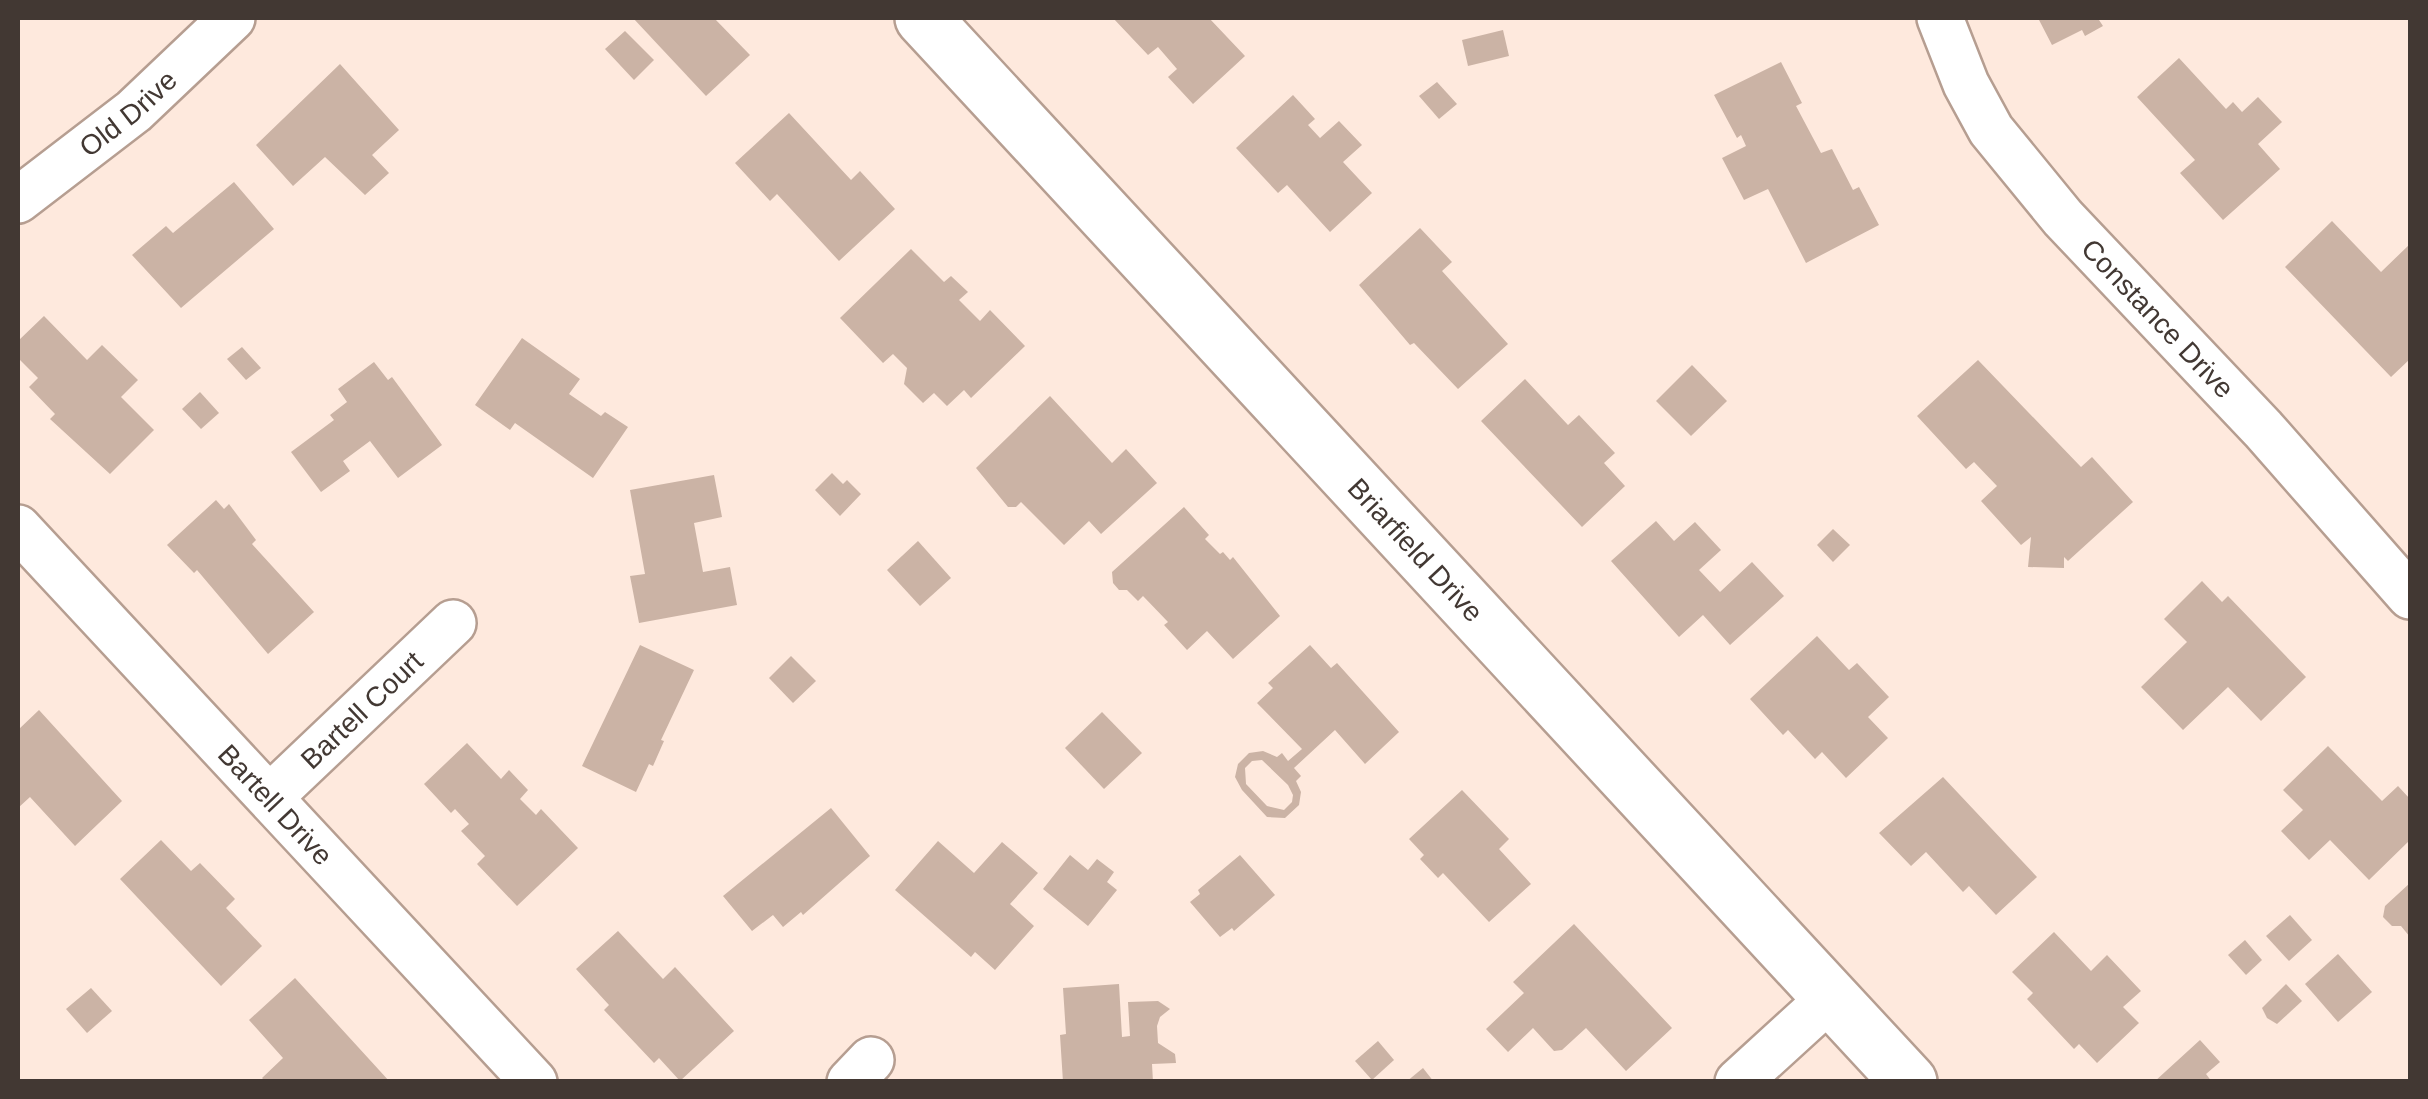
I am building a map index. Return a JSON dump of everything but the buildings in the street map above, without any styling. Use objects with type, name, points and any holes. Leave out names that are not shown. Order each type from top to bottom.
[{"type":"street","name":"Old Drive","points":[[18,200],[134,110],[232,18]]},
{"type":"street","name":"Briarfield Drive","points":[[923,18],[1909,1082]]},
{"type":"street","name":"Constance Drive","points":[[1940,18],[1966,84],[2003,144],[2063,218],[2263,430],[2410,596]]},
{"type":"street","name":"Bartell Drive","points":[[18,528],[534,1082]]},
{"type":"street","name":"Bartell Court","points":[[271,796],[453,623]]},
{"type":"street","points":[[1738,1082],[1830,998]]}]
